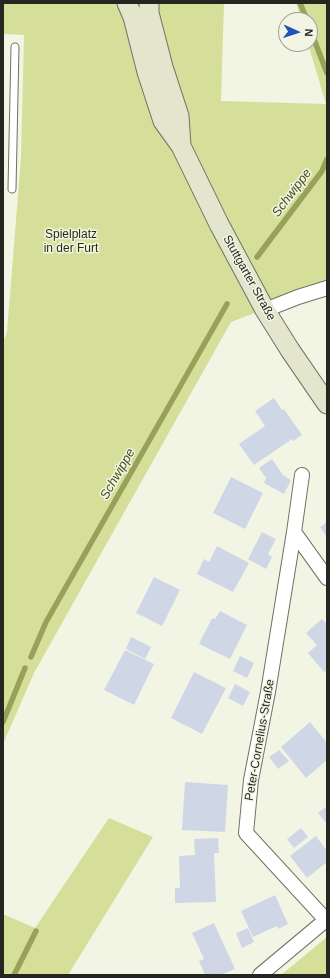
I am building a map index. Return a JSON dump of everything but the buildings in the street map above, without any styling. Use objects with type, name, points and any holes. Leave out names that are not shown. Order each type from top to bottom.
[{"type":"main road","name":"Stuttgarter Straße","points":[[127,3],[133,17],[147,72],[163,121],[181,146],[219,224],[265,310],[327,404]]},
{"type":"main road","name":"Stuttgarter Straße","points":[[149,3],[163,67],[179,116],[181,146]]},
{"type":"street","points":[[265,310],[298,297],[327,288]]},
{"type":"street","name":"Peter-Cornelius-Straße","points":[[302,475],[268,692],[251,780],[246,833],[326,919]]},
{"type":"street","points":[[294,532],[327,578]]},
{"type":"street","points":[[260,975],[326,919]]},
{"type":"lane","points":[[12,189],[15,47]]},
{"type":"green space","name":"Spielplatz in der Furt","points":[[3,3],[224,3],[221,101],[326,104],[310,52],[318,52],[318,12],[299,12],[296,3],[327,3],[327,285],[231,322],[34,673],[3,744],[3,343],[7,332],[21,158],[24,35],[3,34]]},
{"type":"green space","points":[[109,818],[153,837],[68,975],[3,975],[3,914],[35,928]]},
{"type":"green space","points":[[327,937],[327,975],[281,975]]},
{"type":"waterway","name":"Schwippe","points":[[300,3],[304,12]]},
{"type":"waterway","name":"Schwippe","points":[[318,50],[327,73]]},
{"type":"waterway","name":"Schwippe","points":[[257,257],[322,171],[327,159]]},
{"type":"waterway","name":"Schwippe","points":[[31,657],[46,622],[227,304]]},
{"type":"waterway","name":"Schwippe","points":[[3,722],[25,668]]},
{"type":"waterway","points":[[14,975],[36,931]]}]
